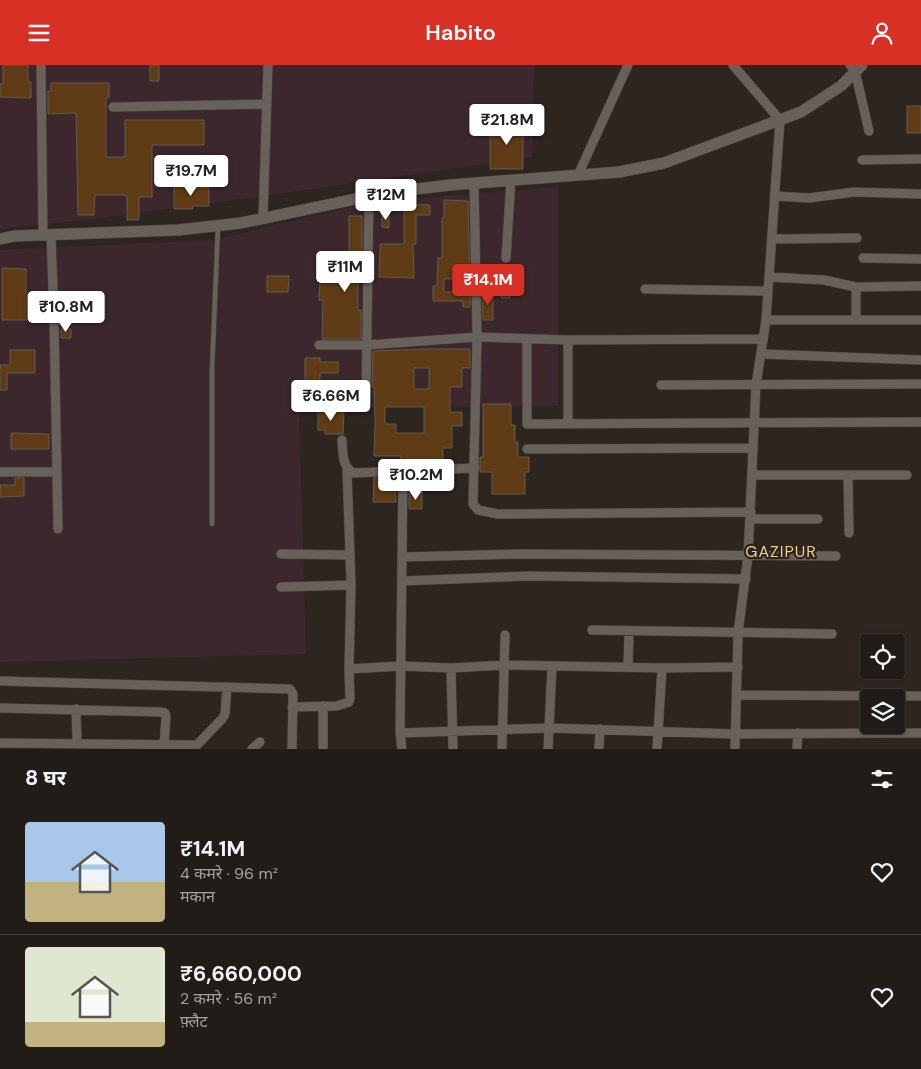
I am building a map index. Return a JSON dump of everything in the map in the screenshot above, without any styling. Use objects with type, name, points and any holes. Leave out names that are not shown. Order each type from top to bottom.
[{"type":"street","points":[[41,65],[47,235],[54,319],[58,529]]},
{"type":"street","points":[[263,219],[268,65]]},
{"type":"street","points":[[578,175],[628,65]]},
{"type":"street","points":[[733,65],[780,120],[766,320],[756,385],[748,556],[738,633],[736,749]]},
{"type":"street","points":[[0,239],[14,236],[178,230],[263,219],[369,196],[431,187],[619,172],[664,163],[801,112],[841,86],[856,67]]},
{"type":"street","points":[[856,67],[870,131]]},
{"type":"street","points":[[113,107],[267,104]]},
{"type":"street","points":[[862,160],[921,159]]},
{"type":"street","points":[[506,259],[511,180]]},
{"type":"street","points":[[474,183],[476,337],[474,504],[478,510],[498,515],[751,516],[818,519]]},
{"type":"street","points":[[775,196],[809,197],[854,192],[921,193]]},
{"type":"street","points":[[366,400],[369,196]]},
{"type":"street","points":[[772,239],[857,238]]},
{"type":"street","points":[[863,258],[921,259]]},
{"type":"street","points":[[769,277],[824,280],[856,287],[921,286]]},
{"type":"street","points":[[856,287],[856,320]]},
{"type":"street","points":[[645,289],[768,291]]},
{"type":"street","points":[[766,320],[921,320]]},
{"type":"street","points":[[319,345],[367,345],[476,337],[568,340],[763,339]]},
{"type":"street","points":[[527,339],[527,424],[921,423]]},
{"type":"street","points":[[568,340],[568,424]]},
{"type":"street","points":[[761,354],[921,360]]},
{"type":"street","points":[[661,385],[921,384]]},
{"type":"street","points":[[292,707],[337,706],[349,702],[350,698],[350,555],[347,469],[344,463],[342,441]]},
{"type":"street","points":[[527,449],[752,447]]},
{"type":"street","points":[[347,469],[353,473],[359,473],[475,469]]},
{"type":"street","points":[[402,749],[400,733],[403,471]]},
{"type":"street","points":[[0,472],[57,472]]},
{"type":"street","points":[[752,475],[907,475]]},
{"type":"street","points":[[848,475],[848,533]]},
{"type":"street","points":[[402,557],[520,553],[836,556]]},
{"type":"street","points":[[281,554],[350,555]]},
{"type":"street","points":[[402,581],[528,576],[746,579]]},
{"type":"street","points":[[280,587],[350,585]]},
{"type":"street","points":[[592,630],[832,634]]},
{"type":"street","points":[[628,667],[629,631]]},
{"type":"street","points":[[502,749],[505,635]]},
{"type":"street","points":[[349,669],[401,666],[505,665],[662,668],[738,667]]},
{"type":"street","points":[[548,749],[552,666]]},
{"type":"street","points":[[451,667],[453,749]]},
{"type":"street","points":[[656,749],[662,668]]},
{"type":"street","points":[[0,681],[290,689],[293,694],[292,749]]},
{"type":"street","points":[[0,743],[164,744],[195,747],[225,714],[227,687]]},
{"type":"street","points":[[737,695],[921,696]]},
{"type":"street","points":[[323,706],[323,749]]},
{"type":"street","points":[[0,708],[165,713],[164,744]]},
{"type":"street","points":[[76,709],[77,744]]},
{"type":"street","points":[[400,733],[549,728],[658,733],[921,733]]},
{"type":"street","points":[[599,749],[600,729]]},
{"type":"street","points":[[797,749],[798,733]]},
{"type":"street","points":[[252,749],[260,742]]},
{"type":"lane","points":[[212,524],[212,369],[218,225]]},
{"type":"shaded area","points":[[0,65],[534,65],[532,157],[102,218],[0,229]]},
{"type":"shaded area","points":[[558,187],[558,406],[299,408],[306,654],[0,662],[0,250],[214,240],[371,202]]},
{"type":"building","points":[[3,65],[28,65],[28,82],[31,82],[31,98],[0,97],[0,84],[3,84]]},
{"type":"building","points":[[150,65],[159,65],[159,81],[150,81]]},
{"type":"building","points":[[51,83],[109,83],[109,98],[106,98],[106,157],[125,157],[125,120],[204,120],[204,145],[152,145],[152,197],[139,197],[139,220],[127,220],[127,197],[125,195],[95,195],[94,215],[78,215],[76,113],[48,114],[48,91],[51,91]]},
{"type":"building","points":[[907,106],[921,106],[921,133],[907,133]]},
{"type":"building","points":[[490,123],[523,123],[523,169],[490,169]]},
{"type":"building","points":[[174,187],[209,187],[209,206],[193,206],[193,209],[174,209]]},
{"type":"building","points":[[444,200],[468,201],[470,279],[444,279],[444,292],[470,292],[470,307],[463,307],[463,301],[433,301],[433,286],[437,286],[438,258],[442,258]]},
{"type":"building","points":[[404,204],[430,205],[430,215],[416,215],[416,244],[413,244],[414,278],[379,277],[380,244],[404,244]]},
{"type":"building","points":[[382,214],[389,214],[389,228],[382,227]]},
{"type":"building","points":[[349,216],[362,216],[362,280],[358,280],[358,310],[361,310],[361,339],[322,339],[323,300],[319,300],[320,280],[349,280]]},
{"type":"building","points":[[482,267],[510,268],[510,298],[501,298],[501,279],[482,279]]},
{"type":"building","points":[[2,268],[26,269],[26,294],[47,294],[48,320],[2,320]]},
{"type":"building","points":[[267,276],[289,276],[288,292],[267,292]]},
{"type":"building","points":[[482,292],[493,292],[493,320],[483,320]]},
{"type":"building","points":[[61,329],[71,329],[71,338],[61,338]]},
{"type":"building","points":[[470,349],[470,368],[462,368],[462,387],[450,387],[450,412],[462,412],[462,426],[452,426],[452,448],[443,448],[443,463],[401,465],[401,456],[374,456],[373,351]],"holes":[[[414,368],[429,368],[429,389],[414,389]],[[385,407],[424,407],[424,433],[396,433],[396,424],[385,424]]]},
{"type":"building","points":[[10,350],[35,350],[35,373],[7,373],[7,390],[0,390],[0,365],[10,365]]},
{"type":"building","points":[[305,358],[320,358],[320,362],[338,362],[338,373],[320,373],[320,400],[305,400]]},
{"type":"building","points":[[483,404],[511,404],[511,425],[515,425],[515,442],[518,442],[518,457],[529,457],[529,472],[525,472],[525,494],[492,494],[492,472],[480,472],[480,457],[483,457]]},
{"type":"building","points":[[318,411],[344,411],[343,434],[325,434],[325,430],[318,430]]},
{"type":"building","points":[[11,433],[49,434],[49,449],[11,449]]},
{"type":"building","points":[[15,478],[24,478],[24,496],[0,497],[0,485],[15,485]]},
{"type":"building","points":[[374,478],[395,478],[396,502],[373,502]]},
{"type":"building","points":[[409,492],[422,492],[422,509],[409,509]]},
{"type":"district","name":"GAZIPUR","points":[[781,551]]}]
